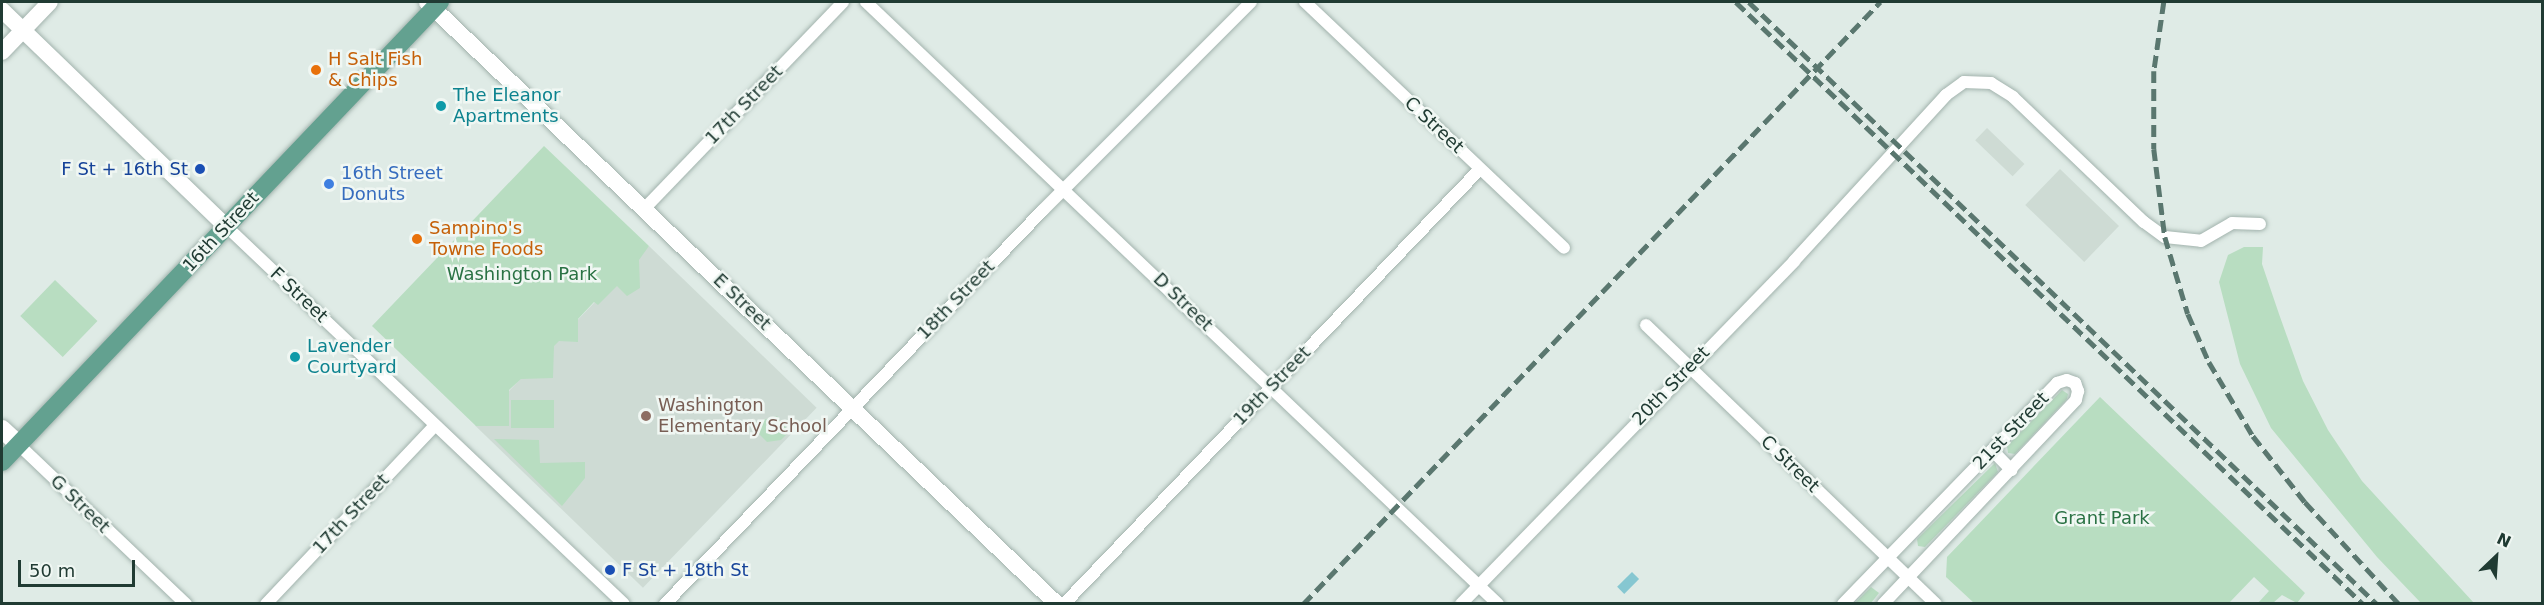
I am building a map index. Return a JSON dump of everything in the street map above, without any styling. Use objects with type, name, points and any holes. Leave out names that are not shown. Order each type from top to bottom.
[{"type":"main road","name":"16th Street","points":[[2,462],[227,227],[434,4]]},
{"type":"main road","name":"G Street","points":[[2,429],[19,445]]},
{"type":"street","points":[[2,52],[50,2]]},
{"type":"street","name":"17th Street","points":[[644,208],[843,2]]},
{"type":"street","name":"D Street","points":[[866,2],[1498,603]]},
{"type":"street","name":"C Street","points":[[1305,2],[1564,248]]},
{"type":"street","name":"E Street","points":[[434,4],[1057,603]]},
{"type":"street","name":"18th Street","points":[[665,603],[1064,188],[1246,4]]},
{"type":"street","name":"F Street","points":[[2,10],[227,227],[624,603]]},
{"type":"street","name":"20th Street","points":[[1461,603],[1881,168],[1946,95],[1964,82],[1982,81],[2013,97],[2144,222],[2165,237],[2201,241],[2232,223],[2260,224]]},
{"type":"street","name":"19th Street","points":[[1064,603],[1480,169]]},
{"type":"street","name":"C Street","points":[[1646,325],[1936,603]]},
{"type":"street","name":"21st Street","points":[[1843,603],[2058,382],[2075,383],[2078,391],[2076,400],[1883,603]]},
{"type":"street","name":"17th Street","points":[[266,603],[435,425]]},
{"type":"street","name":"G Street","points":[[19,445],[186,603]]},
{"type":"street","points":[[1992,450],[2011,470]]},
{"type":"shaded area","points":[[1987,128],[2024,164],[2013,176],[1975,140]]},
{"type":"shaded area","points":[[2060,169],[2119,226],[2084,262],[2025,205]]},
{"type":"shaded area","name":"Washington Elementary School","points":[[649,246],[817,408],[643,588],[475,426]]},
{"type":"green space","name":"Washington Park","points":[[544,146],[649,246],[639,260],[640,288],[627,296],[617,286],[598,305],[594,302],[578,319],[578,342],[559,341],[554,346],[553,378],[521,379],[509,390],[509,426],[476,426],[372,326]]},
{"type":"green space","points":[[2244,247],[2263,247],[2262,264],[2279,314],[2303,381],[2328,430],[2362,481],[2474,603],[2421,603],[2377,557],[2271,428],[2240,364],[2219,282],[2228,255]]},
{"type":"green space","points":[[55,280],[97,321],[63,357],[20,316]]},
{"type":"green space","points":[[2062,390],[2068,394],[2067,399],[2015,454],[2008,453],[2007,446]]},
{"type":"green space","name":"Grant Park","points":[[2100,397],[2305,593],[2297,603],[2282,595],[2273,603],[2258,603],[2269,591],[2254,577],[2229,603],[1974,603],[1946,577],[1947,557]]},
{"type":"green space","points":[[511,400],[554,400],[554,428],[511,428]]},
{"type":"green space","points":[[777,416],[789,432],[781,440],[767,442],[756,431],[756,422]]},
{"type":"green space","points":[[494,439],[539,440],[540,463],[585,462],[585,478],[562,506]]},
{"type":"green space","points":[[1995,463],[1998,472],[1925,547],[1918,546],[1917,539]]},
{"type":"green space","points":[[1871,587],[1879,593],[1871,603],[1855,603]]},
{"type":"water","points":[[1632,572],[1639,579],[1624,594],[1617,587]]},
{"type":"railway","points":[[1736,2],[2363,604]]},
{"type":"railway","points":[[1749,2],[2377,604]]},
{"type":"railway","points":[[1303,604],[1880,2]]},
{"type":"railway","points":[[2164,2],[2154,71],[2154,149],[2165,237],[2188,314],[2209,362],[2253,436],[2305,502],[2399,604]]},
{"type":"place","name":"H Salt Fish & Chips","points":[[316,70]]},
{"type":"place","name":"The Eleanor Apartments","points":[[441,106]]},
{"type":"place","name":"F St + 16th St","points":[[200,169]]},
{"type":"place","name":"16th Street Donuts","points":[[329,184]]},
{"type":"place","name":"Sampino's Towne Foods","points":[[417,239]]},
{"type":"place","name":"Lavender Courtyard","points":[[295,357]]},
{"type":"place","name":"Washington Elementary School","points":[[646,416]]},
{"type":"place","name":"F St + 18th St","points":[[610,570]]}]
